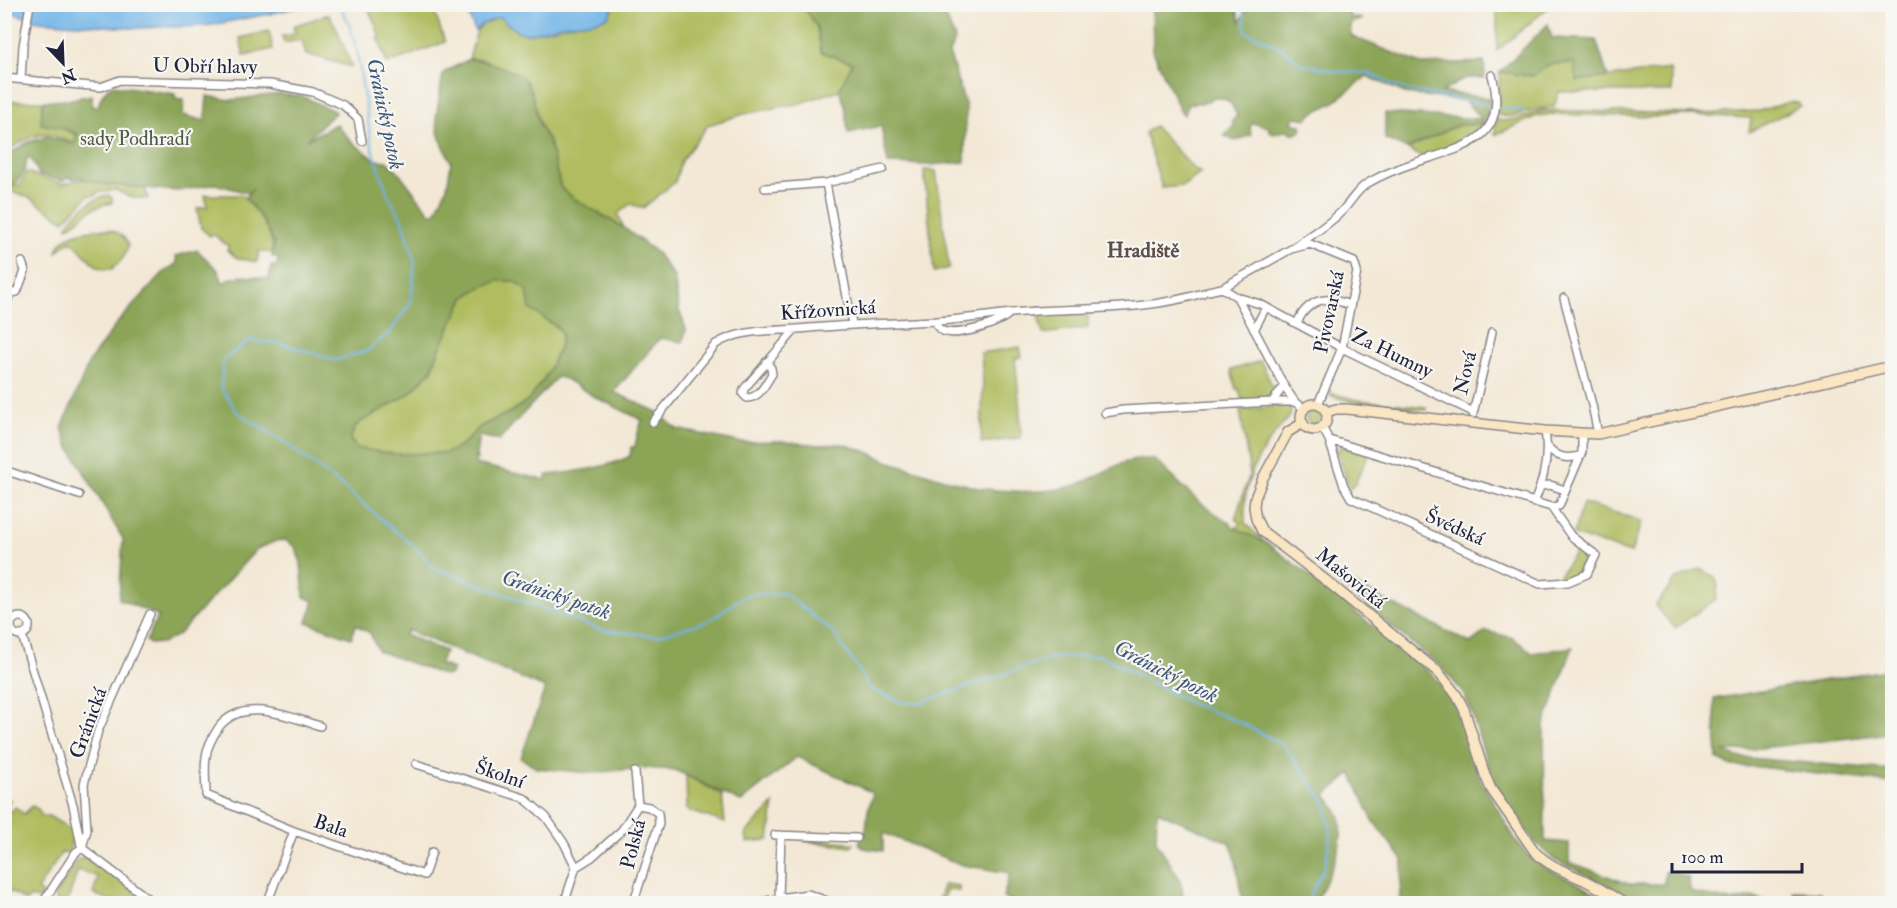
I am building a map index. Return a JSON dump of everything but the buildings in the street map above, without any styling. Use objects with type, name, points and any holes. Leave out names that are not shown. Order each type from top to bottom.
[{"type":"street","points":[[21,79],[30,4]]},
{"type":"street","points":[[1291,249],[1338,216],[1359,189],[1369,183],[1412,164],[1469,145],[1484,134],[1494,115],[1496,100],[1492,75]]},
{"type":"street","name":"U Obří hlavy","points":[[4,78],[101,87],[120,80],[270,84],[313,92],[343,105],[358,119],[362,141]]},
{"type":"street","points":[[765,188],[826,183],[883,169]]},
{"type":"street","points":[[826,183],[852,324]]},
{"type":"street","name":"Pivovarská","points":[[1222,288],[1291,249],[1310,244],[1354,262],[1357,272],[1342,348],[1318,404]]},
{"type":"street","points":[[4,310],[10,293],[17,292],[24,271],[22,262]]},
{"type":"street","points":[[1222,288],[1237,297],[1284,386],[1295,402],[1304,408]]},
{"type":"street","name":"Křížovnická","points":[[652,422],[716,344],[753,331],[936,321],[1010,313],[1169,302],[1222,288]]},
{"type":"street","name":"Za Humny","points":[[1237,297],[1266,307],[1472,417]]},
{"type":"street","points":[[1564,298],[1598,434]]},
{"type":"street","name":"Za Humny","points":[[1297,324],[1301,312],[1320,301],[1330,299],[1350,305]]},
{"type":"street","points":[[1254,330],[1266,307]]},
{"type":"street","name":"Křížovnická","points":[[936,321],[937,327],[952,333],[992,324],[1003,320],[1010,313]]},
{"type":"street","points":[[766,362],[772,374],[758,395],[747,398],[743,394],[744,389],[766,362],[795,330]]},
{"type":"street","name":"Nová","points":[[1472,417],[1492,332]]},
{"type":"street","points":[[1326,412],[1347,409],[1472,417],[1545,431],[1598,434],[1893,366]]},
{"type":"street","points":[[1272,402],[1284,386]]},
{"type":"street","points":[[1105,413],[1123,410],[1295,402]]},
{"type":"street","points":[[1310,404],[1318,404],[1326,412],[1326,420],[1322,427],[1312,429],[1303,423],[1301,414],[1310,404]]},
{"type":"street","name":"Mašovická","points":[[1303,423],[1288,432],[1255,498],[1256,519],[1262,531],[1438,672],[1456,694],[1464,709],[1491,789],[1535,852],[1556,868],[1584,880],[1625,903]]},
{"type":"street","points":[[1322,427],[1329,440],[1551,507],[1559,506],[1582,452],[1582,434]]},
{"type":"street","points":[[1534,503],[1541,486],[1547,446],[1545,431]]},
{"type":"street","name":"Švédská","points":[[1329,440],[1344,486],[1351,498],[1540,584],[1568,582],[1587,574],[1596,555],[1571,536],[1551,507]]},
{"type":"street","points":[[1547,446],[1554,454],[1567,459],[1580,456]]},
{"type":"street","points":[[4,470],[79,495]]},
{"type":"street","points":[[1541,486],[1550,485],[1565,490]]},
{"type":"street","name":"Gránická","points":[[81,848],[87,830],[84,784],[98,731],[150,614]]},
{"type":"street","points":[[22,635],[73,805],[81,848],[155,903]]},
{"type":"street","name":"Bala","points":[[320,726],[269,711],[241,712],[225,720],[213,736],[206,755],[206,795],[294,831],[424,875],[432,852]]},
{"type":"street","name":"Školní","points":[[416,764],[524,798],[546,817],[564,843],[576,867]]},
{"type":"street","points":[[564,903],[576,867],[592,857],[622,830],[638,805],[635,772]]},
{"type":"street","name":"Polská","points":[[633,903],[659,824],[658,813],[649,807],[638,805]]},
{"type":"street","points":[[267,903],[294,831]]},
{"type":"street","points":[[779,898],[778,835],[857,838]]},
{"type":"street","points":[[42,903],[81,848]]},
{"type":"street","points":[[753,903],[808,894],[835,903]]},
{"type":"green space","points":[[802,4],[817,27],[821,52],[853,63],[839,90],[801,103],[744,114],[708,125],[681,161],[675,182],[643,208],[630,204],[618,214],[624,228],[576,200],[561,188],[548,139],[541,128],[524,79],[485,60],[469,59],[477,30],[481,25],[499,17],[517,31],[527,34],[607,17],[615,5]]},
{"type":"green space","points":[[1497,4],[1551,5],[1497,51]]},
{"type":"green space","points":[[367,5],[432,5],[445,42],[387,64],[378,37],[380,36]]},
{"type":"green space","points":[[802,5],[941,5],[955,39],[949,53],[966,107],[965,162],[930,165],[888,164],[881,126],[848,133],[845,105],[839,90],[852,63],[821,52],[817,27]]},
{"type":"green space","points":[[1152,5],[1236,5],[1240,22],[1249,5],[1348,5],[1350,17],[1363,19],[1350,23],[1351,36],[1421,64],[1484,62],[1485,78],[1466,78],[1442,92],[1490,98],[1485,124],[1458,125],[1407,149],[1385,139],[1385,113],[1481,119],[1465,101],[1407,94],[1367,76],[1333,103],[1306,119],[1295,117],[1292,121],[1294,124],[1301,125],[1302,129],[1299,133],[1291,133],[1287,130],[1274,134],[1270,132],[1269,127],[1252,123],[1251,135],[1235,141],[1223,135],[1234,126],[1232,121],[1237,116],[1227,100],[1214,97],[1207,102],[1188,104],[1184,115],[1180,110],[1153,51]]},
{"type":"green space","points":[[329,14],[352,67],[306,55],[302,40],[284,43],[282,36],[295,34],[293,26]]},
{"type":"green space","points":[[1548,24],[1552,38],[1596,40],[1608,77],[1576,81],[1574,63],[1550,64],[1533,76],[1500,72]]},
{"type":"green space","points":[[269,31],[273,49],[244,56],[240,38]]},
{"type":"green space","name":"sady Podhradí","points":[[469,59],[497,65],[523,78],[534,100],[539,123],[548,139],[561,188],[576,200],[624,228],[657,253],[674,277],[679,310],[686,329],[683,342],[660,338],[614,392],[657,412],[677,429],[739,442],[783,441],[819,445],[843,444],[887,461],[996,492],[996,490],[1036,491],[1066,488],[1124,463],[1144,459],[1155,460],[1199,502],[1233,527],[1268,544],[1320,583],[1434,676],[1451,697],[1459,712],[1479,777],[1518,844],[1542,866],[1613,903],[1399,903],[1403,860],[1373,821],[1351,773],[1326,795],[1341,823],[1340,844],[1316,903],[1244,903],[1230,843],[1157,811],[1156,841],[1180,879],[1185,903],[1082,904],[1065,901],[1022,904],[1003,898],[1010,873],[962,865],[883,833],[883,851],[863,848],[859,843],[866,830],[873,793],[797,757],[741,802],[675,770],[644,768],[591,773],[536,768],[521,758],[545,688],[407,630],[405,635],[445,651],[439,664],[453,669],[451,674],[445,676],[378,651],[370,633],[356,625],[351,638],[307,622],[314,601],[304,597],[301,563],[295,547],[285,540],[276,541],[257,549],[178,635],[163,643],[150,644],[146,641],[158,616],[119,599],[123,539],[67,443],[62,428],[89,362],[117,323],[164,272],[177,263],[176,256],[197,250],[218,270],[223,283],[239,276],[269,279],[271,266],[277,266],[278,258],[272,257],[274,243],[260,216],[245,198],[253,188],[248,193],[215,184],[178,191],[103,184],[82,177],[72,179],[69,177],[63,181],[39,174],[30,157],[18,181],[9,191],[5,191],[4,158],[28,142],[46,137],[74,144],[77,134],[41,124],[43,101],[68,100],[92,95],[92,107],[98,107],[103,94],[113,85],[175,94],[175,99],[184,100],[183,115],[205,121],[207,96],[231,100],[279,94],[302,96],[336,112],[306,140],[336,124],[351,141],[376,160],[387,161],[397,170],[430,213],[435,213],[447,187],[451,162],[439,136],[436,118],[443,73]],"holes":[[[498,281],[515,281],[527,291],[530,309],[557,327],[562,334],[559,348],[546,376],[529,400],[481,426],[461,446],[446,453],[393,454],[357,448],[350,440],[359,423],[409,394],[432,369],[464,298],[479,288]],[[557,377],[566,379],[593,396],[642,420],[635,447],[631,447],[630,456],[601,466],[547,475],[545,480],[475,464],[479,436],[499,440]]]},
{"type":"green space","points":[[1574,63],[1577,81],[1670,69],[1672,92],[1559,92],[1554,107],[1509,116],[1497,114],[1500,72],[1533,76],[1550,64]]},
{"type":"green space","points":[[4,95],[13,101],[43,101],[41,124],[62,128],[77,135],[74,144],[53,136],[38,135],[5,152]]},
{"type":"green space","points":[[1789,102],[1798,103],[1800,106],[1749,132],[1751,118],[1551,114],[1537,116],[1495,135],[1496,118],[1500,121],[1517,119],[1543,110],[1696,114],[1759,111]]},
{"type":"green space","points":[[1485,124],[1473,137],[1449,149],[1422,157],[1407,149],[1458,125]]},
{"type":"green space","points":[[1154,126],[1195,170],[1201,173],[1183,186],[1162,188],[1145,133]]},
{"type":"green space","points":[[924,170],[936,171],[949,268],[934,272]]},
{"type":"green space","points":[[26,172],[63,184],[83,179],[103,184],[145,188],[148,198],[129,197],[116,190],[88,195],[64,221],[30,198],[9,191],[11,186],[20,185]]},
{"type":"green space","points":[[109,195],[112,203],[93,209],[66,227],[84,207],[96,199]]},
{"type":"green space","points":[[205,195],[242,195],[268,229],[272,253],[259,251],[257,262],[237,258],[227,250],[229,247],[213,234],[210,236],[201,228],[197,208],[207,207]]},
{"type":"green space","points":[[98,229],[116,232],[123,236],[128,244],[123,258],[113,266],[114,268],[102,268],[96,265],[72,242],[67,243],[57,252],[67,237],[79,232]]},
{"type":"green space","points":[[498,280],[515,281],[527,291],[545,320],[557,327],[562,334],[559,348],[546,376],[529,400],[481,426],[461,446],[446,453],[393,454],[357,449],[350,440],[359,423],[409,394],[432,370],[438,352],[464,298],[479,288]]},
{"type":"green space","points":[[1060,313],[1088,315],[1088,328],[1043,334],[1038,315]]},
{"type":"green space","points":[[1002,317],[974,327],[946,331],[940,326],[942,324]]},
{"type":"green space","points":[[1020,347],[1022,357],[1015,358],[1021,438],[981,443],[983,380],[981,353]]},
{"type":"green space","points":[[1261,361],[1275,392],[1266,399],[1242,400],[1239,389],[1236,389],[1231,370]]},
{"type":"green space","points":[[1330,393],[1358,400],[1426,407],[1426,410],[1357,403],[1330,396]]},
{"type":"green space","points":[[1289,405],[1290,416],[1268,443],[1257,462],[1245,497],[1245,523],[1267,544],[1235,528],[1240,523],[1235,519],[1250,474],[1240,410]]},
{"type":"green space","points":[[1313,410],[1318,412],[1320,417],[1318,422],[1313,424],[1308,422],[1306,417],[1308,412]]},
{"type":"green space","points":[[1341,446],[1369,453],[1355,484],[1350,489],[1337,452]]},
{"type":"green space","points":[[1583,503],[1642,521],[1631,553],[1573,535]]},
{"type":"green space","points":[[1579,548],[1584,554],[1580,570],[1568,577],[1557,578]]},
{"type":"green space","points":[[1699,569],[1715,577],[1718,586],[1716,599],[1675,628],[1655,606],[1675,580]]},
{"type":"green space","points":[[1337,576],[1470,643],[1486,631],[1513,638],[1532,653],[1573,647],[1544,726],[1545,841],[1569,843],[1569,862],[1629,884],[1664,884],[1665,871],[1688,877],[1691,892],[1731,901],[1752,897],[1771,903],[1638,903],[1554,860],[1533,840],[1496,786],[1470,707],[1461,690],[1442,668],[1336,581]]},
{"type":"green space","points":[[1892,669],[1892,733],[1725,752],[1737,757],[1892,770],[1892,783],[1760,767],[1732,766],[1717,759],[1714,699]]},
{"type":"green space","points":[[686,775],[722,795],[725,823],[687,810]]},
{"type":"green space","points":[[4,798],[10,800],[6,807],[11,812],[15,807],[24,814],[32,806],[38,809],[42,816],[49,816],[75,832],[68,855],[62,852],[37,890],[43,894],[38,899],[31,897],[26,901],[5,888]]},
{"type":"green space","points":[[774,804],[769,840],[747,842],[746,833]]},
{"type":"green space","points":[[805,838],[854,844],[851,847],[805,841]]},
{"type":"green space","points":[[85,856],[91,858],[149,903],[120,903],[93,894],[98,877],[78,870],[67,903],[56,901],[54,896],[77,860]]},
{"type":"green space","points":[[944,884],[959,886],[959,891],[947,890],[942,900],[937,903]]},
{"type":"green space","points":[[1793,891],[1820,892],[1822,903],[1794,903]]},
{"type":"water","points":[[5,4],[309,5],[206,26],[131,28],[38,21],[5,11]]},
{"type":"water","points":[[465,4],[615,5],[608,17],[527,34],[517,31],[499,17],[481,25],[475,31]]},
{"type":"waterway","name":"Gránický potok","points":[[339,4],[349,23],[357,51],[372,147],[388,195],[403,221],[415,262],[411,302],[391,331],[367,351],[336,360],[283,344],[249,340],[223,361],[221,387],[237,412],[281,440],[336,481],[418,550],[434,568],[601,630],[656,636],[708,621],[746,595],[784,593],[833,632],[871,689],[901,702],[920,703],[1050,658],[1100,655],[1190,703],[1239,722],[1283,745],[1326,803],[1331,833],[1325,865],[1306,904]]},
{"type":"waterway","points":[[1242,4],[1246,32],[1279,46],[1302,64],[1341,72],[1368,73],[1409,91],[1524,111]]},
{"type":"district","name":"Hradiště","points":[[1143,250]]}]
